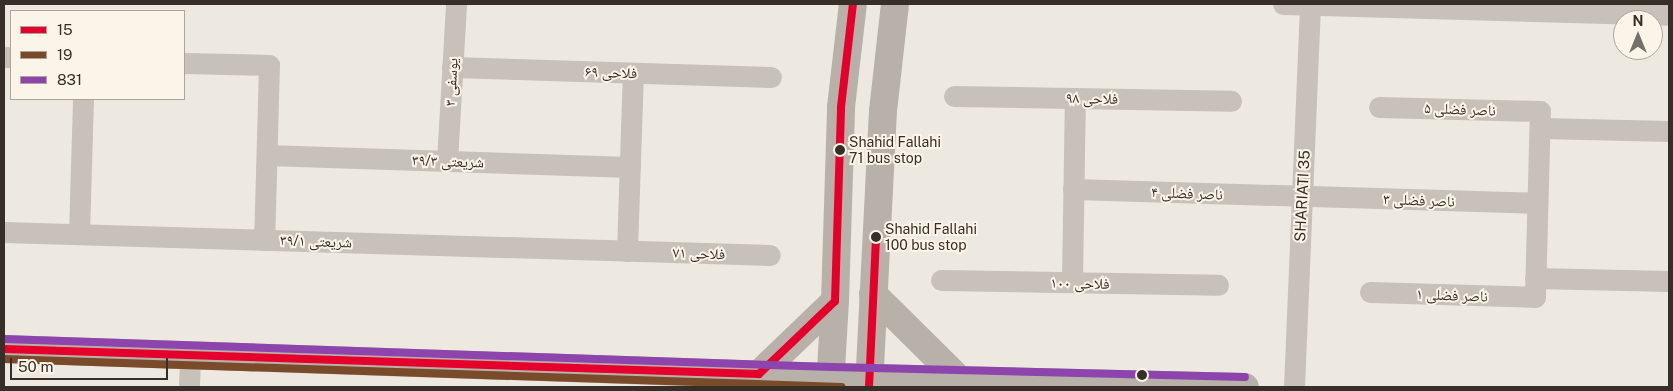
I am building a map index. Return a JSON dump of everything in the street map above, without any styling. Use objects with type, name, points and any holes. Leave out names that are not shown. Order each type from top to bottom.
[{"type":"main road","points":[[831,382],[841,107],[852,4]]},
{"type":"main road","points":[[870,383],[883,111],[896,4]]},
{"type":"main road","points":[[873,294],[960,381]]},
{"type":"main road","points":[[759,374],[835,301]]},
{"type":"main road","points":[[4,349],[759,374],[831,382],[960,381],[1245,387]]},
{"type":"street","name":"یوسفی ۳","points":[[447,161],[456,4]]},
{"type":"street","points":[[1283,4],[1669,15]]},
{"type":"street","name":"SHARIATI 35","points":[[1294,387],[1310,4]]},
{"type":"street","points":[[185,63],[269,65],[264,240]]},
{"type":"street","name":"فلاحی ۶۹","points":[[452,67],[771,77]]},
{"type":"street","points":[[627,251],[633,72]]},
{"type":"street","name":"فلاحی ۹۸","points":[[954,96],[1231,101]]},
{"type":"street","points":[[1072,282],[1075,98]]},
{"type":"street","points":[[79,234],[83,100]]},
{"type":"street","name":"ناصر فضلی ۵","points":[[1379,107],[1669,131]]},
{"type":"street","points":[[1535,287],[1540,119]]},
{"type":"street","name":"شریعتی ۳۹/۳","points":[[267,156],[630,167]]},
{"type":"street","name":"ناصر فضلی ۴","points":[[1073,189],[1302,196]]},
{"type":"street","name":"ناصر فضلی ۳","points":[[1302,196],[1537,203]]},
{"type":"street","name":"شریعتی ۳۹/۱","points":[[4,232],[627,251]]},
{"type":"street","name":"فلاحی ۷۱","points":[[627,251],[770,256]]},
{"type":"street","name":"فلاحی ۱۰۰","points":[[941,280],[1218,286]]},
{"type":"street","name":"ناصر فضلی ۱","points":[[1370,292],[1669,281]]},
{"type":"street","points":[[189,387],[190,356]]},
{"type":"transit line","name":"15","points":[[4,349],[759,374],[835,301],[841,107],[853,4]]},
{"type":"transit line","name":"15","points":[[869,387],[876,237]]},
{"type":"transit line","name":"831","points":[[4,339],[832,367],[1245,377]]},
{"type":"transit line","name":"19","points":[[4,359],[842,387]]},
{"type":"place","name":"Shahid Fallahi 71 bus stop","points":[[840,150]]},
{"type":"place","name":"Shahid Fallahi 100 bus stop","points":[[876,237]]}]
